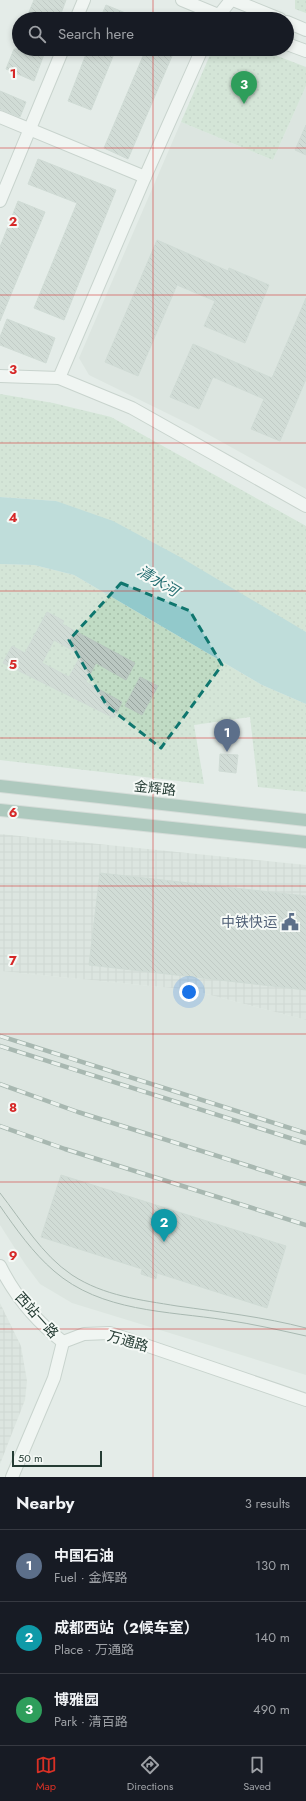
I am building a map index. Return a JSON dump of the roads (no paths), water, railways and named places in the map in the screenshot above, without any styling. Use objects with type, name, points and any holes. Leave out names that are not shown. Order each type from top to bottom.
[{"type":"main road","name":"金辉路","points":[[0,786],[306,820]]},
{"type":"main road","points":[[0,810],[306,842]]},
{"type":"street","points":[[79,12],[84,0]]},
{"type":"street","points":[[182,0],[208,12]]},
{"type":"street","points":[[225,12],[232,0],[262,12]]},
{"type":"street","points":[[294,25],[306,30]]},
{"type":"street","points":[[294,47],[306,52]]},
{"type":"street","points":[[0,201],[60,56]]},
{"type":"street","points":[[59,378],[145,177],[199,56]]},
{"type":"street","points":[[0,117],[145,177]]},
{"type":"street","points":[[0,376],[59,378],[132,408],[306,506]]},
{"type":"street","name":"西站一路","points":[[0,1266],[5,1276],[28,1309],[47,1330],[63,1342]]},
{"type":"street","name":"万通路","points":[[63,1342],[84,1334],[110,1333],[306,1400]]},
{"type":"street","points":[[12,1477],[54,1378],[63,1342]]},
{"type":"water","name":"清水河","points":[[0,497],[56,501],[113,521],[180,557],[306,632],[306,704],[262,685],[74,575],[34,565],[0,564]]},
{"type":"tram line","points":[[0,1193],[51,1258],[72,1275],[97,1288],[136,1299],[258,1318],[306,1328]]},
{"type":"tram line","points":[[0,1206],[25,1240],[46,1264],[72,1285],[92,1295],[136,1308],[236,1322],[306,1336]]},
{"type":"railway","points":[[0,1036],[306,1133]]},
{"type":"railway","points":[[0,1046],[306,1143]]},
{"type":"railway","points":[[0,1084],[78,1112],[306,1184]]},
{"type":"railway","points":[[0,1126],[65,1149],[306,1225]]},
{"type":"place","name":"博雅园","points":[[244,104]]},
{"type":"place","name":"中国石油","points":[[227,752]]},
{"type":"place","name":"中铁快运","points":[[290,922]]},
{"type":"place","name":"成都西站（2候车室）","points":[[164,1242]]}]
